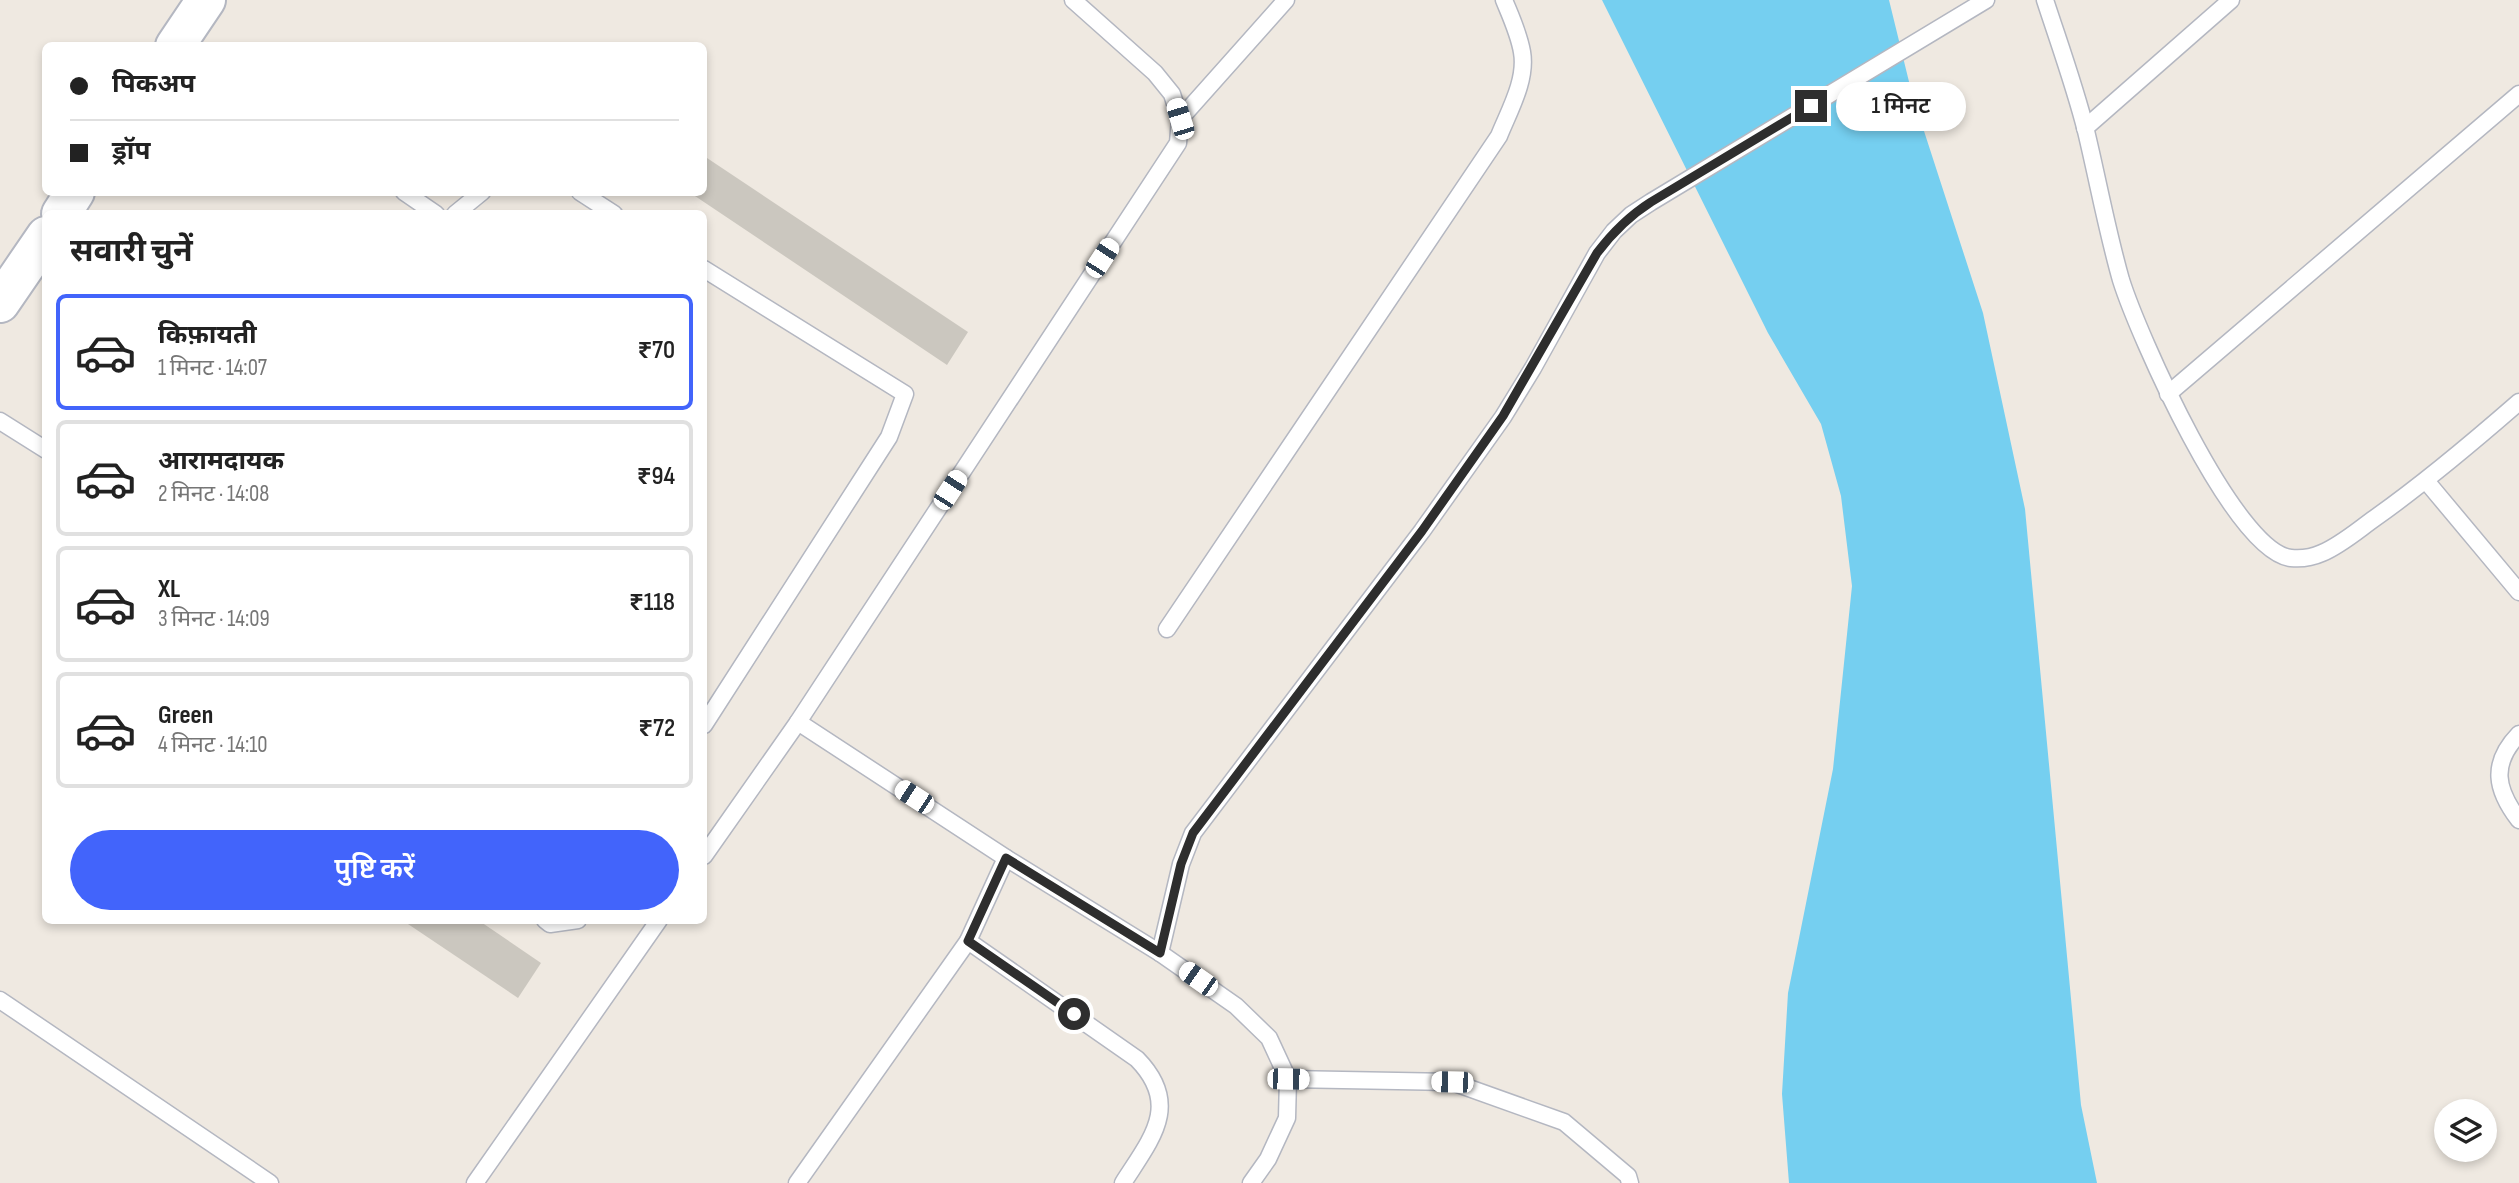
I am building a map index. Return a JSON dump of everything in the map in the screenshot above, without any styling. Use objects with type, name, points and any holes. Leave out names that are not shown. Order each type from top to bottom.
[{"type":"main road","points":[[180,42],[206,0]]},
{"type":"main road","points":[[0,303],[42,242]]},
{"type":"lane","points":[[707,852],[798,722],[1178,143],[1180,119],[1172,94],[1155,73],[1073,0]]},
{"type":"lane","points":[[1180,119],[1286,0]]},
{"type":"lane","points":[[1167,629],[1499,136],[1521,74],[1523,55],[1518,32],[1504,0]]},
{"type":"lane","points":[[1160,953],[1181,864],[1193,833],[1422,531],[1496,426],[1533,368],[1597,253],[1614,231],[1631,215],[1651,202],[1986,0]]},
{"type":"lane","points":[[2045,0],[2085,128],[2122,281],[2142,336],[2168,394],[2229,503],[2260,541],[2275,553],[2290,558],[2321,554],[2338,545],[2427,482],[2519,402]]},
{"type":"lane","points":[[2085,128],[2231,0]]},
{"type":"lane","points":[[2168,394],[2519,94]]},
{"type":"lane","points":[[410,196],[430,210]]},
{"type":"lane","points":[[460,210],[477,196]]},
{"type":"lane","points":[[586,196],[608,210]]},
{"type":"lane","points":[[707,271],[905,394],[889,437],[707,720]]},
{"type":"lane","points":[[0,421],[42,447]]},
{"type":"lane","points":[[2427,482],[2519,592]]},
{"type":"lane","points":[[798,722],[1006,858],[1160,953],[1236,1006],[1269,1038],[1288,1079],[1287,1118],[1268,1158],[1251,1183]]},
{"type":"lane","points":[[2519,734],[2504,754],[2499,785],[2505,802],[2519,820]]},
{"type":"lane","points":[[797,1183],[968,941],[1006,858]]},
{"type":"lane","points":[[475,1183],[656,924]]},
{"type":"lane","points":[[968,941],[1137,1059],[1151,1073],[1157,1090],[1160,1115],[1158,1123],[1123,1183]]},
{"type":"lane","points":[[0,1000],[270,1183]]},
{"type":"lane","points":[[1288,1079],[1452,1082],[1564,1122],[1628,1176],[1630,1183]]},
{"type":"water","points":[[1602,0],[1889,0],[1912,94],[1983,313],[2025,509],[2081,1105],[2097,1183],[1789,1183],[1782,1094],[1788,993],[1833,769],[1852,586],[1841,496],[1821,424],[1768,333]]},
{"type":"building","points":[[707,158],[968,332],[947,365],[695,196],[707,196]]},
{"type":"building","points":[[408,924],[484,924],[541,963],[518,998]]},
{"type":"route","points":[[1074,1014],[968,941],[1006,858],[1160,953],[1181,864],[1193,833],[1422,531],[1503,416],[1597,253],[1631,215],[1811,106]]}]
